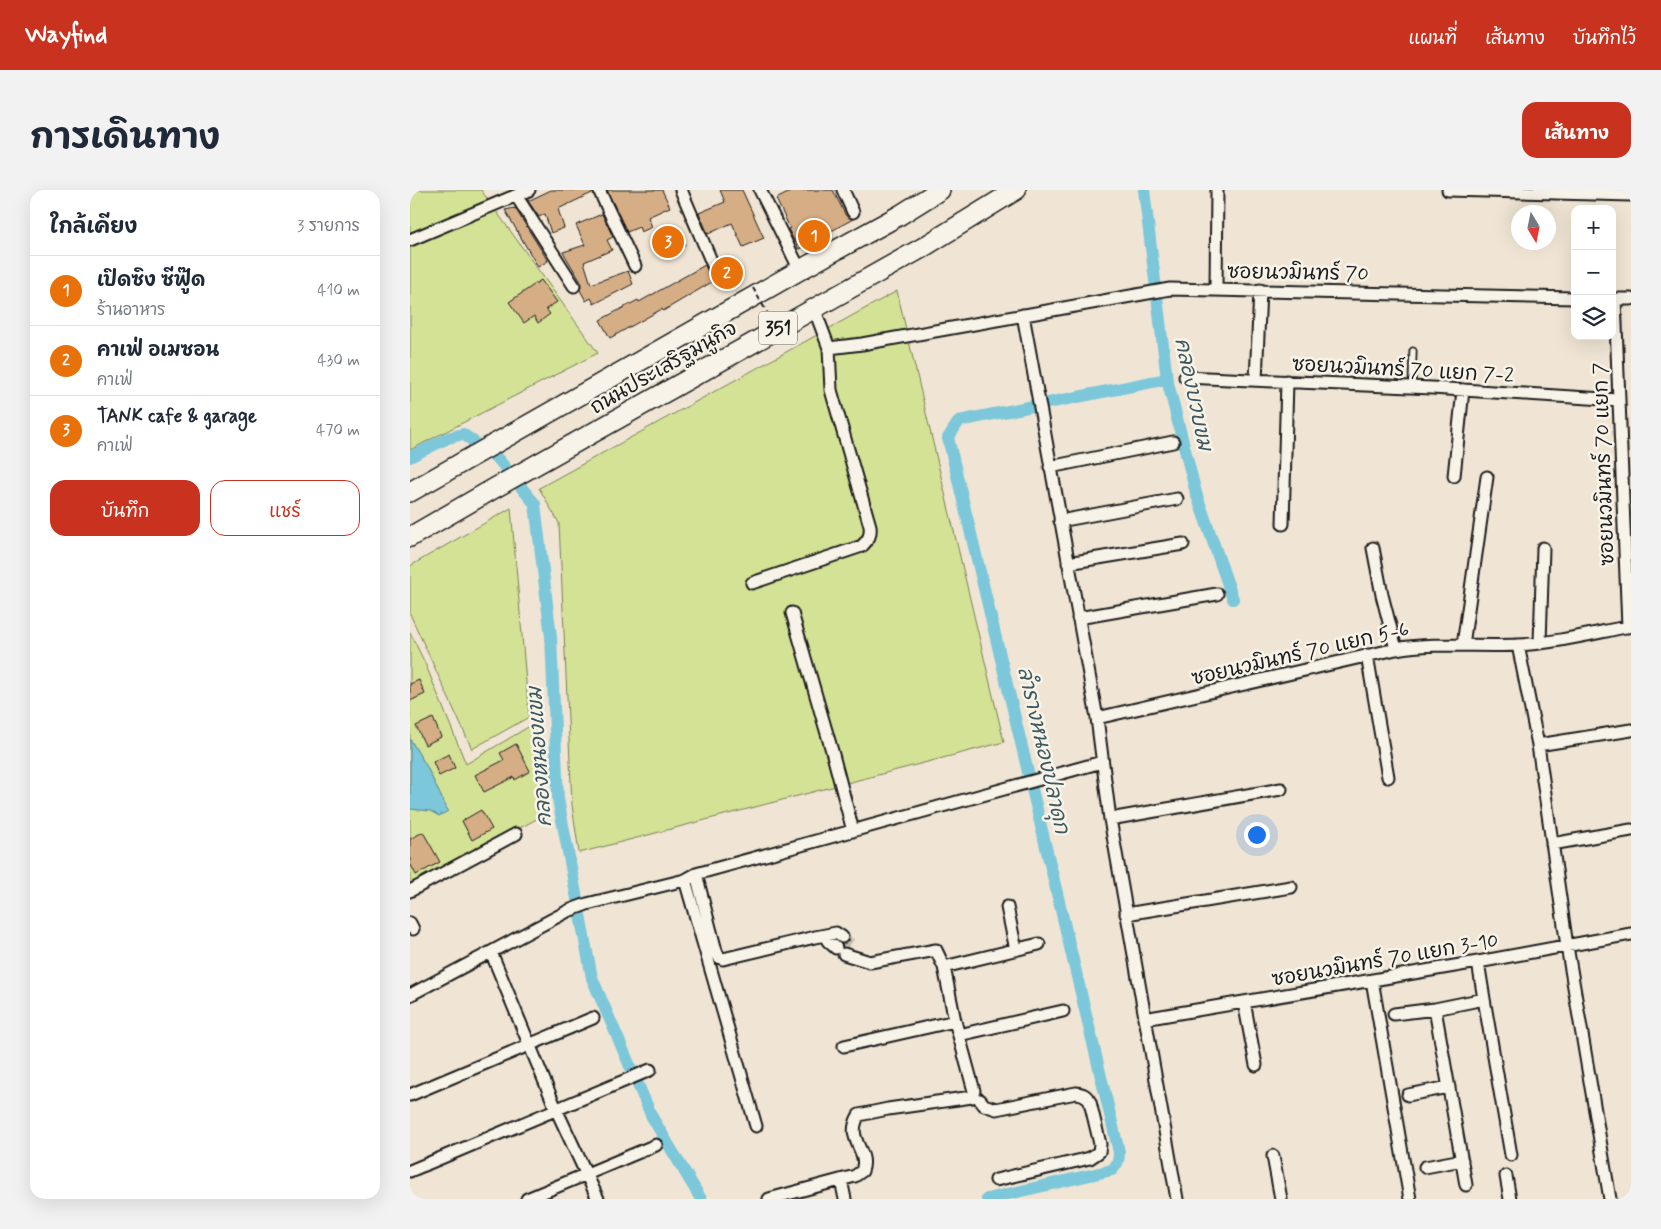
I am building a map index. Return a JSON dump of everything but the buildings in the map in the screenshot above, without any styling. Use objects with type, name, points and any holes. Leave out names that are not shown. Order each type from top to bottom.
[{"type":"main road","name":"ถนนประเสริฐมนูกิจ","points":[[410,492],[460,462],[900,215],[940,190]]},
{"type":"main road","name":"ถนนประเสริฐมนูกิจ","points":[[410,537],[922,248],[1016,190]]},
{"type":"street","points":[[410,240],[529,190]]},
{"type":"street","points":[[599,190],[635,266]]},
{"type":"street","points":[[681,190],[715,270]]},
{"type":"street","points":[[760,190],[800,270]]},
{"type":"street","points":[[842,190],[853,212]]},
{"type":"street","points":[[1216,190],[1216,289]]},
{"type":"street","points":[[1448,190],[1631,195]]},
{"type":"street","points":[[517,196],[574,286]]},
{"type":"street","name":"ซอยนวมินทร์ 70","points":[[829,348],[862,344],[1170,289],[1571,298]]},
{"type":"street","points":[[1256,380],[1260,290]]},
{"type":"street","points":[[1616,299],[1631,299]]},
{"type":"street","points":[[752,583],[862,546],[871,534],[831,390],[829,348],[814,308]]},
{"type":"street","points":[[1023,315],[1097,718],[1110,819],[1177,1199]]},
{"type":"street","name":"ซอยนวมินทร์ 70 แยก 7","points":[[1616,339],[1619,400],[1625,412],[1629,627]]},
{"type":"street","name":"ซอยนวมินทร์ 70 แยก 7-2","points":[[1185,377],[1412,387],[1619,400]]},
{"type":"street","points":[[1283,524],[1287,381]]},
{"type":"street","points":[[1454,476],[1463,390]]},
{"type":"street","points":[[1050,467],[1173,442]]},
{"type":"street","points":[[1463,645],[1487,477]]},
{"type":"street","points":[[1060,521],[1177,499]]},
{"type":"street","points":[[1068,563],[1183,544]]},
{"type":"street","points":[[1373,548],[1382,595],[1396,649]]},
{"type":"street","points":[[1540,643],[1543,548]]},
{"type":"street","points":[[1078,618],[1217,594]]},
{"type":"street","points":[[792,613],[832,751],[852,832]]},
{"type":"street","name":"ซอยนวมินทร์ 70 แยก 5-6","points":[[1097,718],[1420,644],[1518,645],[1540,643],[1629,627]]},
{"type":"street","points":[[1518,645],[1538,745],[1567,946],[1610,1199]]},
{"type":"street","points":[[1367,655],[1388,778]]},
{"type":"street","points":[[1538,745],[1631,730]]},
{"type":"street","points":[[410,995],[568,911],[587,904],[686,880],[696,874],[1102,762]]},
{"type":"street","points":[[1110,819],[1281,788]]},
{"type":"street","points":[[1552,844],[1631,830]]},
{"type":"street","points":[[410,891],[516,834]]},
{"type":"street","points":[[696,874],[716,951],[719,957],[723,959],[836,933],[842,937]]},
{"type":"street","points":[[686,880],[756,1126]]},
{"type":"street","points":[[1126,914],[1291,887]]},
{"type":"street","points":[[1007,907],[1016,950]]},
{"type":"street","name":"ซอยนวมินทร์ 70 แยก 3-10","points":[[1144,1019],[1631,934]]},
{"type":"street","points":[[825,936],[828,941],[857,958],[870,962],[936,950],[944,967],[955,1021],[976,1096],[984,1105],[996,1109],[1076,1093],[1087,1096],[1100,1144],[1098,1152],[1090,1158],[996,1180]]},
{"type":"street","points":[[944,967],[1040,944]]},
{"type":"street","points":[[491,952],[531,1045],[556,1110],[598,1199]]},
{"type":"street","points":[[1478,962],[1511,1154]]},
{"type":"street","points":[[1372,980],[1410,1199]]},
{"type":"street","points":[[1394,1014],[1484,1000]]},
{"type":"street","points":[[1244,1002],[1256,1065]]},
{"type":"street","points":[[1435,1009],[1466,1185]]},
{"type":"street","points":[[959,1035],[1063,1012]]},
{"type":"street","points":[[410,1095],[593,1018]]},
{"type":"street","points":[[844,1046],[955,1021]]},
{"type":"street","points":[[410,1170],[645,1072]]},
{"type":"street","points":[[1408,1095],[1449,1087]]},
{"type":"street","points":[[770,1199],[855,1176],[862,1172],[864,1160],[854,1136],[856,1120],[859,1115],[976,1096]]},
{"type":"street","points":[[527,1199],[656,1145]]},
{"type":"street","points":[[1273,1156],[1281,1199]]},
{"type":"street","points":[[1425,1167],[1462,1160]]},
{"type":"street","points":[[1506,1176],[1510,1199]]},
{"type":"street","points":[[841,1180],[845,1199]]},
{"type":"lane","points":[[1412,387],[1414,351]]},
{"type":"path","points":[[753,288],[783,340]]},
{"type":"green space","points":[[410,190],[481,190],[598,353],[410,450]]},
{"type":"green space","points":[[897,291],[1004,742],[579,853],[572,805],[559,523],[539,488]]},
{"type":"green space","points":[[511,508],[529,717],[472,749],[410,614],[410,566]]},
{"type":"green space","points":[[410,632],[425,663],[466,764],[540,720],[546,814],[410,887]]},
{"type":"water","points":[[410,739],[427,767],[448,811],[439,816],[430,811],[410,809]]},
{"type":"waterway","name":"คลองบวบขม","points":[[1144,190],[1167,379],[1196,493],[1233,599]]},
{"type":"waterway","name":"ลำรางหนองปลาดุก","points":[[987,1199],[1112,1170],[1118,1162],[1119,1152],[948,438],[959,421],[1167,379]]},
{"type":"waterway","name":"คลองหนองแขม","points":[[410,457],[448,438],[463,434],[499,460],[535,504],[551,637],[558,799],[592,978],[652,1117],[701,1199]]},
{"type":"tunnel","points":[[842,937],[852,945]]},
{"type":"place","name":"เปิดซิง ซีฟู๊ด","points":[[814,236]]},
{"type":"place","name":"TANK cafe & garage","points":[[668,242]]},
{"type":"place","name":"คาเฟ่ อเมซอน","points":[[727,273]]}]
